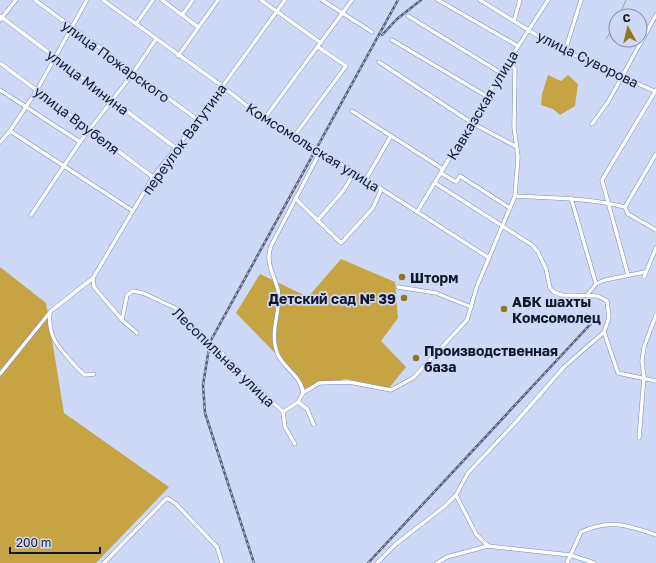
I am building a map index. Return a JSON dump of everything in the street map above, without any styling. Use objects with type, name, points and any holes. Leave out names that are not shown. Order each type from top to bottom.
[{"type":"street","points":[[1,18],[16,0]]},
{"type":"street","name":"улица Пожарского","points":[[35,0],[198,120]]},
{"type":"street","points":[[0,142],[2,136],[10,131],[37,90],[86,0]]},
{"type":"street","name":"Комсомольская улица","points":[[103,0],[178,56],[222,86],[264,119],[295,135],[320,152],[355,172],[380,190],[489,258]]},
{"type":"street","points":[[136,24],[153,0]]},
{"type":"street","points":[[162,0],[198,27]]},
{"type":"street","points":[[182,15],[193,0]]},
{"type":"street","points":[[178,56],[218,0]]},
{"type":"street","points":[[261,0],[321,43]]},
{"type":"street","name":"переулок Ватутина","points":[[0,374],[51,311],[93,278],[153,176],[198,120],[285,0]]},
{"type":"street","points":[[322,0],[372,32]]},
{"type":"street","points":[[264,119],[352,0]]},
{"type":"street","points":[[438,0],[518,46]]},
{"type":"street","name":"улица Суворова","points":[[480,0],[564,51],[656,91]]},
{"type":"street","points":[[514,21],[520,0]]},
{"type":"street","name":"Кавказская улица","points":[[417,212],[488,97],[501,73],[548,0]]},
{"type":"street","points":[[564,51],[581,0]]},
{"type":"street","points":[[592,124],[608,102],[656,15]]},
{"type":"street","points":[[408,16],[501,73]]},
{"type":"street","name":"улица Минина","points":[[1,18],[176,148]]},
{"type":"street","points":[[31,215],[80,142],[133,73],[156,39]]},
{"type":"street","points":[[392,40],[488,97]]},
{"type":"street","points":[[295,135],[346,66],[318,47]]},
{"type":"street","points":[[379,62],[472,123],[515,146]]},
{"type":"street","points":[[295,444],[285,427],[282,412],[298,402],[303,393],[319,383],[349,382],[391,390],[413,378],[467,320],[489,258],[515,196],[518,157],[515,146],[514,127],[515,69],[508,62]]},
{"type":"street","name":"улица Врубеля","points":[[0,63],[153,176]]},
{"type":"street","points":[[0,90],[27,106],[80,142]]},
{"type":"street","points":[[628,275],[602,180],[656,91]]},
{"type":"street","points":[[352,111],[443,169]]},
{"type":"street","points":[[10,131],[63,167],[133,211]]},
{"type":"street","points":[[366,179],[391,136]]},
{"type":"street","points":[[303,393],[301,383],[279,356],[274,343],[278,291],[268,262],[271,246],[320,152]]},
{"type":"street","points":[[625,207],[656,154]]},
{"type":"street","points":[[318,221],[343,191],[355,172]]},
{"type":"street","points":[[441,173],[456,182],[460,176],[510,208]]},
{"type":"street","points":[[377,563],[396,544],[456,496],[464,478],[472,468],[515,424],[564,367],[604,332],[609,318],[607,301],[598,296],[562,295],[554,292],[550,288],[546,270],[538,252],[532,245],[435,183]]},
{"type":"street","points":[[295,198],[341,243],[373,208],[380,190]]},
{"type":"street","points":[[515,196],[571,198],[608,202],[625,207]]},
{"type":"street","points":[[571,198],[596,284]]},
{"type":"street","points":[[625,207],[628,214],[656,230]]},
{"type":"street","points":[[644,277],[656,248]]},
{"type":"street","points":[[588,295],[596,284],[605,280],[645,272]]},
{"type":"street","points":[[93,278],[94,288],[122,320],[137,334]]},
{"type":"street","points":[[398,287],[436,293],[471,307]]},
{"type":"street","name":"Лесопильная улица","points":[[122,320],[127,295],[133,291],[143,293],[175,308],[282,412]]},
{"type":"street","points":[[51,311],[50,319],[54,339],[78,370],[85,375],[94,374]]},
{"type":"street","points":[[639,438],[644,377],[642,361],[644,347],[656,315]]},
{"type":"street","points":[[604,332],[618,373],[644,377],[656,381]]},
{"type":"street","points":[[298,402],[307,409],[314,425]]},
{"type":"street","points":[[456,496],[476,534],[488,546]]},
{"type":"street","points":[[104,563],[167,498],[175,503],[217,547],[222,563]]},
{"type":"street","points":[[567,563],[581,532],[596,525],[612,523],[656,534]]},
{"type":"street","points":[[437,563],[447,557],[488,546],[570,555],[594,563]]},
{"type":"shaded area","points":[[548,75],[561,81],[568,75],[578,84],[575,106],[560,115],[553,109],[541,105],[542,94]]},
{"type":"shaded area","points":[[341,259],[395,282],[398,318],[381,341],[406,367],[389,388],[345,379],[302,389],[278,356],[236,313],[260,274],[308,297]]},
{"type":"shaded area","points":[[0,267],[46,303],[64,413],[169,487],[96,563],[0,563]]},
{"type":"waterway","points":[[622,8],[626,0]]},
{"type":"railway","points":[[254,563],[205,413],[203,385],[210,342],[398,0]]},
{"type":"railway","points":[[382,35],[397,19],[421,0]]},
{"type":"railway","points":[[368,563],[599,315]]},
{"type":"place","name":"Шторм","points":[[402,277]]},
{"type":"place","name":"Детский сад № 39","points":[[404,298]]},
{"type":"place","name":"АБК шахты Комсомолец","points":[[504,309]]},
{"type":"place","name":"Производственная база","points":[[416,358]]}]
